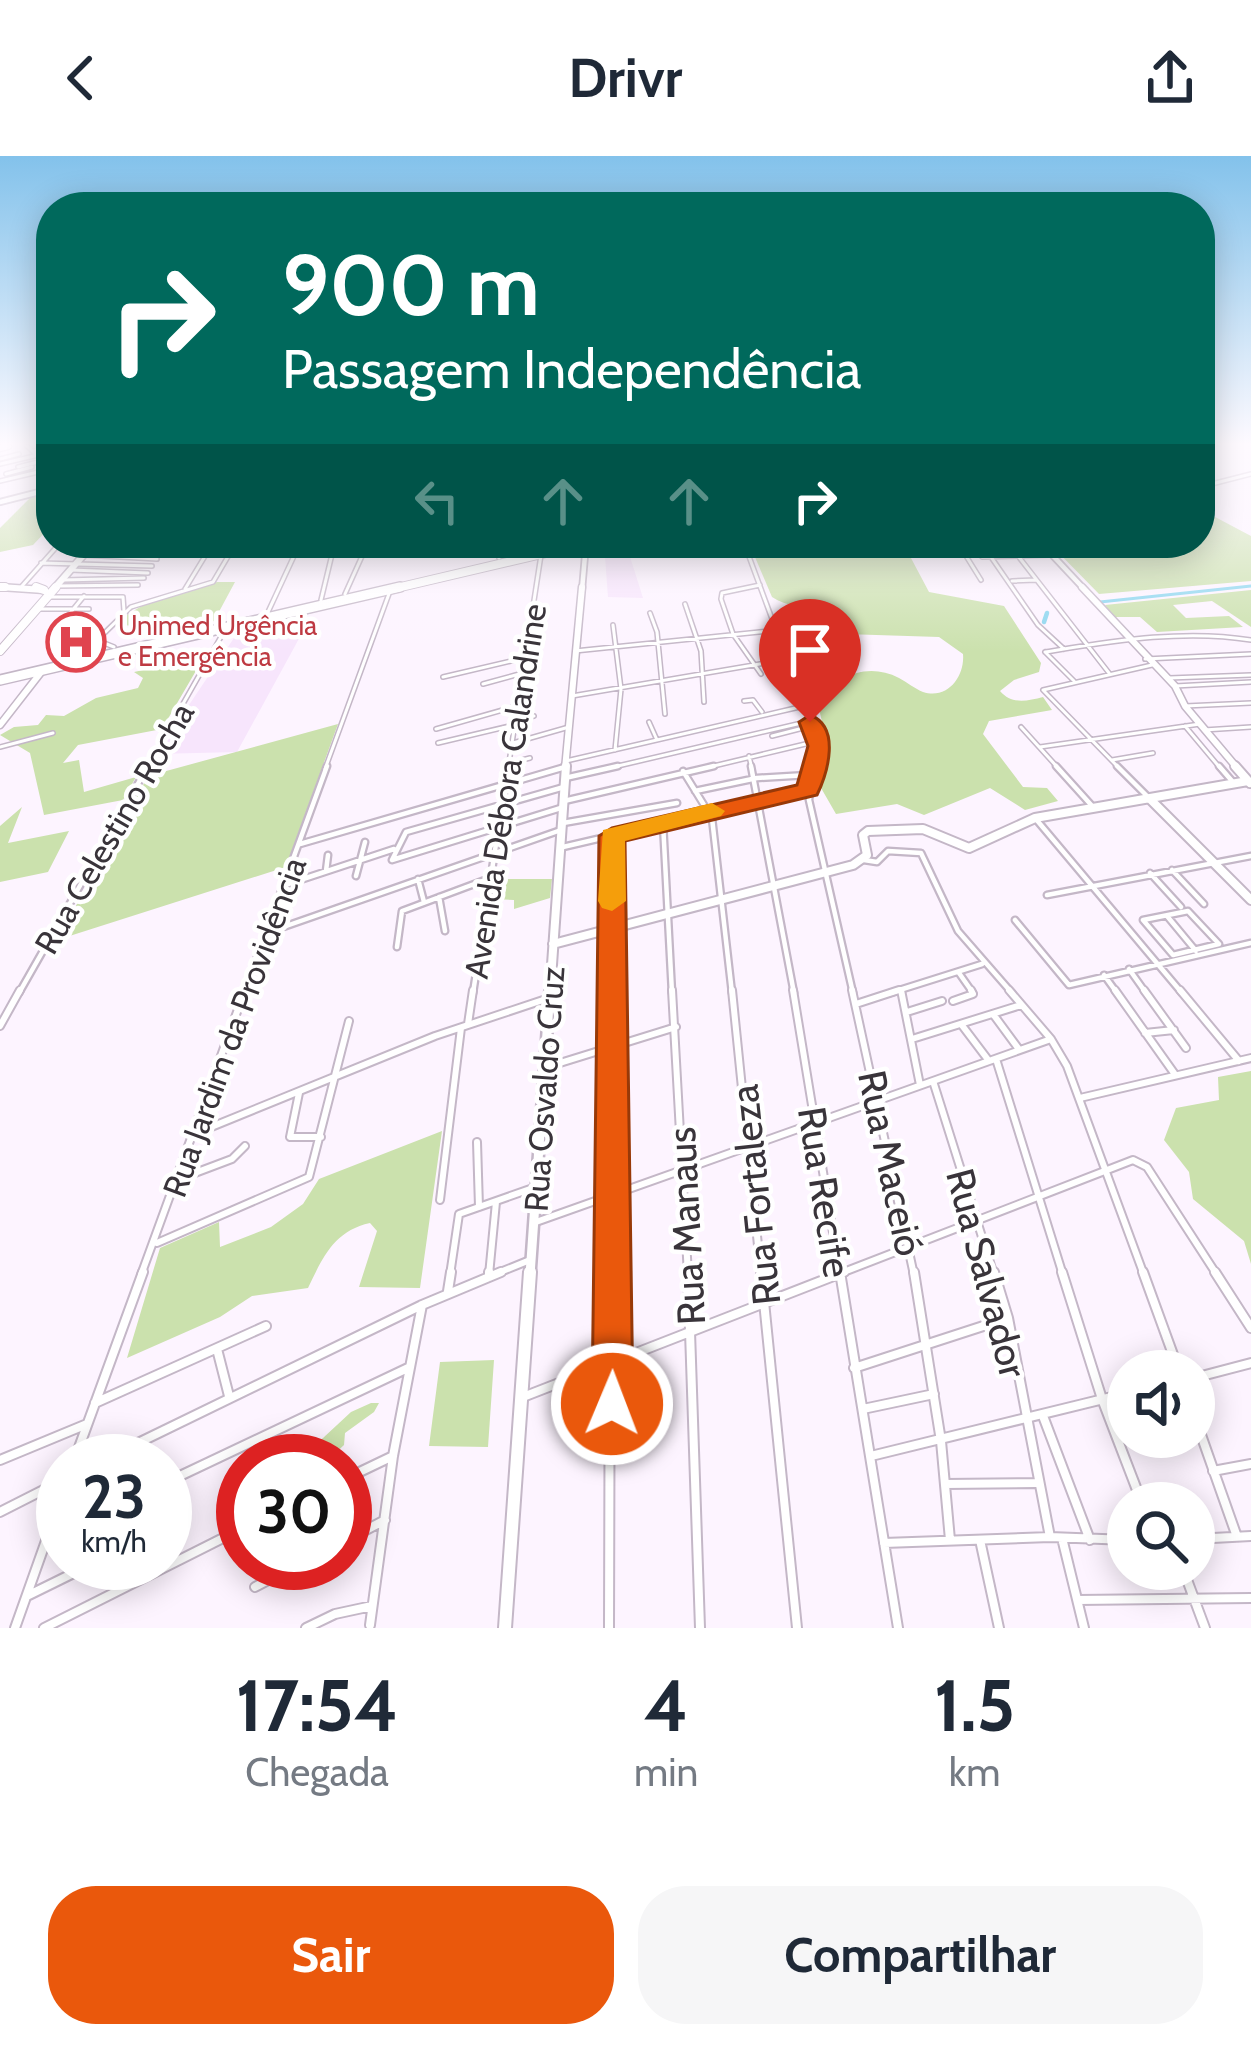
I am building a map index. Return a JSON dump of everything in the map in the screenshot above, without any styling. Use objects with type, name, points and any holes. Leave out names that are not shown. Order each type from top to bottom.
[{"type":"highway","points":[[3,676],[500,558]]},
{"type":"highway","points":[[3,676],[83,654],[390,591],[514,558]]},
{"type":"main road","points":[[0,651],[81,558]]},
{"type":"main road","points":[[0,587],[51,591]]},
{"type":"street","points":[[22,586],[45,558]]},
{"type":"street","points":[[40,563],[71,558]]},
{"type":"street","points":[[97,558],[152,566]]},
{"type":"street","points":[[132,558],[157,559]]},
{"type":"street","points":[[185,590],[204,558]]},
{"type":"street","points":[[83,654],[124,611],[214,581],[227,558]]},
{"type":"street","points":[[268,612],[293,558]]},
{"type":"street","points":[[321,600],[331,558]]},
{"type":"street","points":[[345,595],[361,558]]},
{"type":"street","name":"Avenida Débora Calandrine","points":[[440,1200],[464,1025],[510,764],[536,558]]},
{"type":"street","name":"Rua Osvaldo Cruz","points":[[505,1628],[552,997],[579,558]]},
{"type":"street","points":[[750,558],[818,741],[564,804],[392,860],[400,836],[565,782],[811,723]]},
{"type":"street","points":[[967,558],[981,580]]},
{"type":"street","points":[[993,558],[1038,625],[1064,649]]},
{"type":"street","points":[[1020,558],[1109,674]]},
{"type":"street","points":[[1055,558],[1175,686],[1185,706],[1250,783]]},
{"type":"street","points":[[71,570],[141,577]]},
{"type":"street","points":[[106,579],[112,572]]},
{"type":"street","points":[[122,579],[127,572]]},
{"type":"street","points":[[51,591],[141,577]]},
{"type":"street","points":[[51,591],[141,577]]},
{"type":"street","points":[[1010,581],[1036,580]]},
{"type":"street","points":[[760,585],[722,593],[733,634],[760,674]]},
{"type":"street","points":[[51,591],[123,597],[124,611]]},
{"type":"street","points":[[51,591],[75,609],[89,609]]},
{"type":"street","name":"Rua Jardim da Providência","points":[[83,1434],[157,1244],[390,591]]},
{"type":"street","points":[[55,661],[57,630],[84,596]]},
{"type":"street","points":[[685,604],[705,673],[704,702]]},
{"type":"street","points":[[650,613],[658,642],[665,714]]},
{"type":"street","points":[[613,625],[621,689],[615,750]]},
{"type":"street","name":"Rua Celestino Rocha","points":[[0,1026],[226,628]]},
{"type":"street","points":[[575,651],[778,630]]},
{"type":"street","points":[[1074,681],[1045,652],[1128,639],[1215,634],[1251,640]]},
{"type":"street","points":[[99,641],[113,650]]},
{"type":"street","points":[[1251,654],[1149,662],[1044,688],[1251,900]]},
{"type":"street","points":[[443,677],[524,658]]},
{"type":"street","points":[[572,696],[789,659]]},
{"type":"street","points":[[0,725],[43,670]]},
{"type":"street","points":[[483,684],[523,673]]},
{"type":"street","points":[[1168,679],[1251,678]]},
{"type":"street","points":[[1175,686],[1251,678]]},
{"type":"street","points":[[744,701],[753,700],[763,714]]},
{"type":"street","points":[[1185,706],[1251,703]]},
{"type":"street","points":[[436,729],[518,706]]},
{"type":"street","points":[[300,844],[615,750],[804,706]]},
{"type":"street","points":[[438,743],[534,716]]},
{"type":"street","points":[[649,722],[657,740]]},
{"type":"street","points":[[772,736],[811,723]]},
{"type":"street","points":[[1185,726],[1234,784]]},
{"type":"street","points":[[1040,747],[1185,726],[1251,727]]},
{"type":"street","points":[[513,743],[569,727]]},
{"type":"street","points":[[1021,727],[1093,807]]},
{"type":"street","points":[[0,748],[53,733]]},
{"type":"street","name":"Rua Maceió","points":[[818,741],[808,790],[909,1244],[928,1346],[950,1540]]},
{"type":"street","points":[[1112,760],[1153,753]]},
{"type":"street","name":"Rua Recife","points":[[749,756],[776,884],[898,1628]]},
{"type":"street","points":[[510,764],[530,758]]},
{"type":"street","points":[[1238,770],[1251,769]]},
{"type":"street","name":"Rua Fortaleza","points":[[683,771],[708,812],[723,899],[797,1628]]},
{"type":"street","points":[[695,791],[757,778],[809,775]]},
{"type":"street","points":[[864,860],[862,835],[868,831],[923,829],[969,848],[1035,818],[1250,783]]},
{"type":"street","points":[[560,848],[808,790]]},
{"type":"street","points":[[268,932],[562,827],[677,803]]},
{"type":"street","points":[[1035,818],[1239,1061]]},
{"type":"street","name":"Rua Manaus","points":[[663,824],[691,1330],[700,1628]]},
{"type":"street","points":[[609,1628],[612,836]]},
{"type":"street","points":[[356,876],[365,842]]},
{"type":"street","points":[[285,884],[395,848]]},
{"type":"street","points":[[554,944],[864,860],[877,862],[887,851],[921,853],[949,914],[1051,1039],[1080,1099],[1102,1172],[1171,1350]]},
{"type":"street","points":[[326,871],[328,855]]},
{"type":"street","points":[[1047,895],[1251,856]]},
{"type":"street","points":[[1172,870],[1204,904]]},
{"type":"street","points":[[1150,873],[1181,907]]},
{"type":"street","points":[[397,947],[401,913],[493,877]]},
{"type":"street","points":[[418,879],[424,902]]},
{"type":"street","points":[[439,897],[445,931]]},
{"type":"street","points":[[1188,911],[1219,949],[1170,954],[1144,924],[1188,911]]},
{"type":"street","points":[[1167,916],[1196,952]]},
{"type":"street","points":[[1015,920],[1061,980],[1075,986],[1130,968],[1251,943]]},
{"type":"street","points":[[856,1004],[985,963]]},
{"type":"street","points":[[1130,968],[1186,1048]]},
{"type":"street","points":[[953,1001],[973,994],[958,973]]},
{"type":"street","points":[[1104,975],[1175,1075]]},
{"type":"street","points":[[902,991],[920,1086]]},
{"type":"street","points":[[194,1134],[464,1025],[552,997]]},
{"type":"street","points":[[906,1012],[942,1001]]},
{"type":"street","points":[[912,1039],[1021,1005]]},
{"type":"street","points":[[993,1014],[1020,1050]]},
{"type":"street","points":[[157,1244],[307,1179],[349,1021]]},
{"type":"street","points":[[961,1024],[992,1060],[1102,1399],[1134,1482]]},
{"type":"street","points":[[547,1067],[676,1027]]},
{"type":"street","points":[[1145,1033],[1174,1030]]},
{"type":"street","points":[[536,1223],[1051,1039]]},
{"type":"street","points":[[1080,1099],[1251,1058]]},
{"type":"street","name":"Rua Salvador","points":[[933,1082],[1008,1318],[1024,1421],[1050,1537]]},
{"type":"street","points":[[298,1093],[292,1138],[321,1137]]},
{"type":"street","points":[[476,1142],[479,1207]]},
{"type":"street","points":[[179,1179],[232,1159],[245,1146]]},
{"type":"street","points":[[523,1397],[1133,1160],[1147,1167],[1251,1328]]},
{"type":"street","points":[[448,1294],[459,1214],[538,1186]]},
{"type":"street","points":[[489,1277],[496,1202]]},
{"type":"street","points":[[155,1434],[422,1304],[533,1259]]},
{"type":"street","points":[[370,1625],[393,1456],[422,1304]]},
{"type":"street","points":[[854,1368],[1008,1318]]},
{"type":"street","points":[[95,1402],[266,1326]]},
{"type":"street","points":[[217,1348],[229,1397]]},
{"type":"street","points":[[1215,1372],[1251,1363]]},
{"type":"street","points":[[192,1470],[410,1367]]},
{"type":"street","points":[[861,1409],[934,1394]]},
{"type":"street","points":[[869,1457],[1107,1398]]},
{"type":"street","points":[[1043,1416],[1090,1540]]},
{"type":"street","points":[[0,1460],[87,1424]]},
{"type":"street","points":[[372,1466],[393,1456]]},
{"type":"street","points":[[1209,1458],[1236,1534]]},
{"type":"street","points":[[1213,1471],[1251,1463]]},
{"type":"street","points":[[945,1484],[1037,1484]]},
{"type":"street","points":[[0,1512],[36,1494]]},
{"type":"street","points":[[372,1526],[385,1520]]},
{"type":"street","points":[[1215,1536],[1251,1536]]},
{"type":"street","points":[[884,1543],[1050,1537],[1107,1540]]},
{"type":"street","points":[[1062,1538],[1084,1628]]},
{"type":"street","points":[[980,1540],[999,1628]]},
{"type":"street","points":[[44,1628],[216,1542]]},
{"type":"street","points":[[15,1628],[36,1568]]},
{"type":"street","points":[[26,1596],[38,1590]]},
{"type":"street","points":[[1191,1590],[1205,1628]]},
{"type":"street","points":[[1078,1600],[1251,1598]]},
{"type":"street","points":[[305,1628],[345,1610],[372,1606]]},
{"type":"shaded area","points":[[605,558],[630,558],[643,598],[608,597]]},
{"type":"shaded area","points":[[260,620],[307,624],[237,752],[156,754],[236,635]]},
{"type":"green space","points":[[13,515],[36,515],[36,542],[0,552],[0,528]]},
{"type":"green space","points":[[1215,517],[1251,536],[1251,581],[1099,594],[1064,558],[1215,558]]},
{"type":"green space","points":[[755,558],[911,558],[929,592],[1004,606],[1041,663],[1039,672],[1014,680],[1000,691],[1015,700],[1043,697],[1052,710],[989,721],[983,734],[1023,787],[1047,788],[1058,801],[1025,810],[990,788],[924,815],[897,804],[836,814],[817,781],[825,751],[818,703],[825,693],[854,674],[876,671],[923,692],[940,693],[958,678],[963,654],[939,637],[845,634],[815,613],[772,597]]},
{"type":"green space","points":[[217,582],[235,582],[214,621],[137,639],[142,626],[116,625],[150,602]]},
{"type":"green space","points":[[1251,590],[1251,627],[1212,601],[1173,605],[1186,618],[1229,616],[1243,627],[1157,632],[1140,617],[1114,617],[1105,605]]},
{"type":"green space","points":[[204,657],[162,729],[78,745],[63,763],[79,760],[84,792],[136,777],[123,800],[44,815],[30,753],[0,735],[14,727],[38,725],[46,715],[64,716],[96,698],[138,688],[143,678],[134,672]]},
{"type":"green space","points":[[338,724],[286,867],[57,940],[148,776]]},
{"type":"green space","points":[[22,807],[8,843],[69,831],[48,872],[0,882],[0,826]]},
{"type":"green space","points":[[497,879],[552,879],[550,898],[514,909],[514,900],[494,899]]},
{"type":"green space","points":[[1251,1071],[1251,1264],[1244,1241],[1193,1199],[1189,1172],[1164,1140],[1176,1108],[1219,1100],[1218,1077]]},
{"type":"green space","points":[[442,1131],[420,1288],[359,1287],[377,1231],[370,1223],[339,1239],[308,1288],[252,1296],[220,1317],[127,1358],[160,1248],[219,1222],[220,1247],[271,1227],[303,1204],[319,1179]]},
{"type":"green space","points":[[494,1360],[488,1447],[429,1446],[440,1362]]},
{"type":"green space","points":[[379,1403],[345,1434],[327,1434],[351,1412]]},
{"type":"waterway","points":[[1100,602],[1251,586]]},
{"type":"waterway","points":[[1044,622],[1047,613]]},
{"type":"slow traffic","points":[[612,901],[612,836],[712,811]]},
{"type":"place","name":"Unimed Urgência e Emergência","points":[[76,642]]},
{"type":"route","points":[[612,1404],[612,836],[808,790],[820,746],[810,722]]}]
